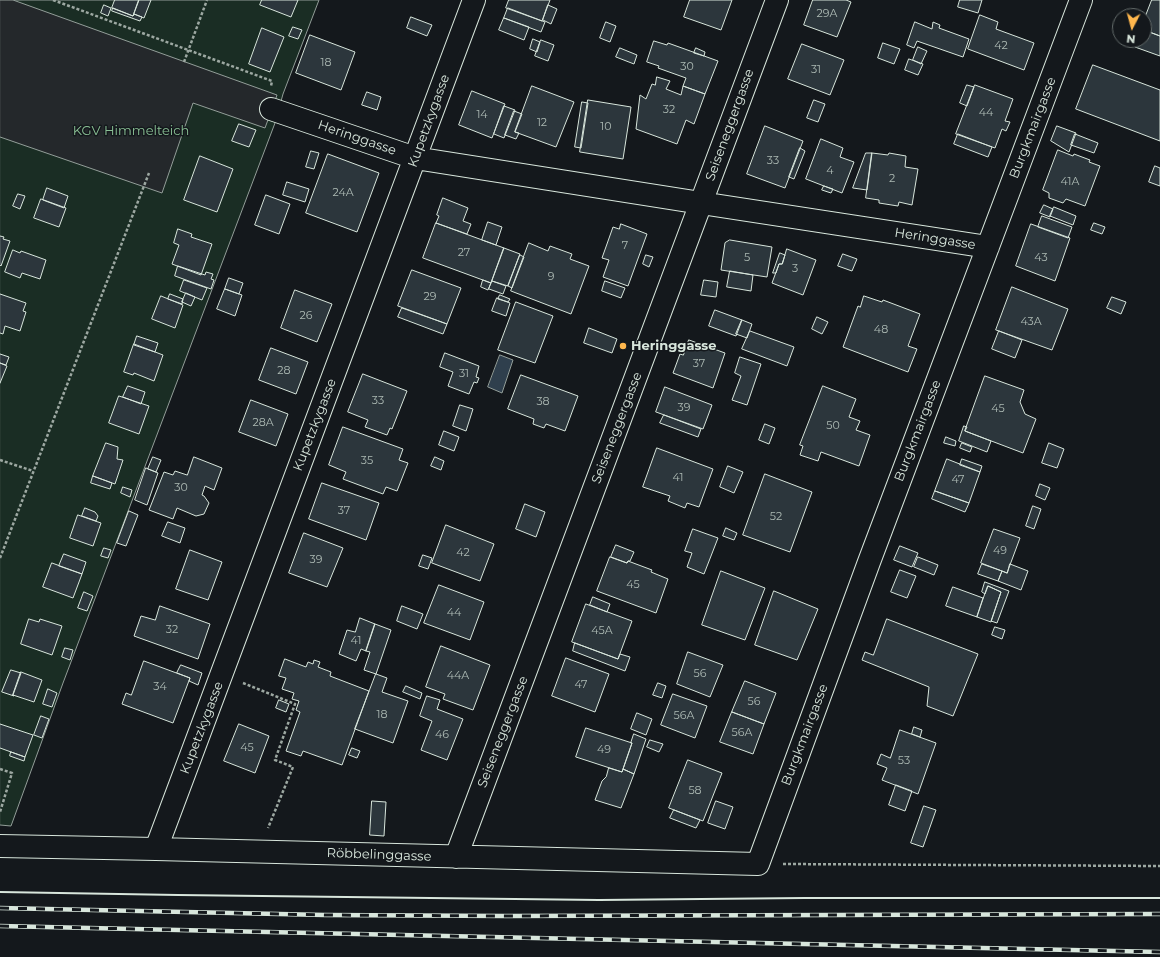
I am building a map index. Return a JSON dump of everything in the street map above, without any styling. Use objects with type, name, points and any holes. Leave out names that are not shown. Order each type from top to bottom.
[{"type":"street","name":"Kupetzkygasse","points":[[156,849],[474,0]]},
{"type":"street","name":"Seiseneggergasse","points":[[456,857],[777,0]]},
{"type":"street","name":"Burgkmairgasse","points":[[758,864],[872,555],[1081,0]]},
{"type":"street","name":"Heringgasse","points":[[271,109],[415,158],[988,247]]},
{"type":"street","name":"Röbbelinggasse","points":[[0,846],[758,864]]},
{"type":"path","points":[[53,0],[272,81],[270,88]]},
{"type":"path","points":[[184,62],[207,0]]},
{"type":"path","points":[[0,558],[149,173]]},
{"type":"path","points":[[0,460],[33,471]]},
{"type":"path","points":[[222,675],[295,704],[275,760],[293,767],[259,852]]},
{"type":"path","points":[[0,769],[12,773],[0,812]]},
{"type":"path","points":[[758,864],[1160,866]]},
{"type":"green space","name":"KGV Himmelteich","points":[[0,0],[319,0],[283,94],[275,123],[63,683],[11,826],[0,825]]},
{"type":"shaded area","points":[[0,0],[13,0],[277,95],[265,128],[193,103],[162,193],[0,137]]},
{"type":"water","points":[[500,355],[513,360],[502,393],[488,387]]},
{"type":"building","points":[[115,0],[139,0],[133,16],[112,8]]},
{"type":"building","points":[[139,0],[151,0],[144,18],[134,14]]},
{"type":"building","points":[[262,0],[298,0],[291,17],[260,5]]},
{"type":"building","points":[[509,0],[550,0],[542,21],[506,8]]},
{"type":"building","points":[[690,0],[732,0],[721,30],[684,17]]},
{"type":"building","points":[[813,0],[846,0],[851,2],[837,37],[804,25]]},
{"type":"building","points":[[960,0],[982,0],[978,13],[958,7]]},
{"type":"building","points":[[1152,0],[1160,0],[1160,36],[1152,33],[1152,8],[1149,8]]},
{"type":"building","points":[[104,5],[111,8],[108,16],[101,13]]},
{"type":"building","points":[[548,5],[557,9],[551,24],[543,20]]},
{"type":"building","points":[[113,8],[133,16],[134,14],[142,17],[140,21],[112,11]]},
{"type":"building","points":[[508,8],[545,22],[541,32],[504,18]]},
{"type":"building","points":[[980,15],[998,22],[996,29],[1034,43],[1024,70],[968,49]]},
{"type":"building","points":[[411,17],[432,25],[427,36],[407,28]]},
{"type":"building","points":[[504,18],[529,27],[524,40],[499,30]]},
{"type":"building","points":[[606,22],[616,26],[610,42],[600,38]]},
{"type":"building","points":[[915,22],[932,29],[933,22],[940,25],[939,28],[969,39],[963,57],[917,41],[914,48],[907,45]]},
{"type":"building","points":[[293,27],[302,30],[298,39],[289,36]]},
{"type":"building","points":[[262,28],[284,37],[270,72],[249,64]]},
{"type":"building","points":[[1152,33],[1160,36],[1160,56],[1138,48],[1152,48]]},
{"type":"building","points":[[310,35],[355,52],[341,90],[296,73]]},
{"type":"building","points":[[533,39],[540,42],[537,52],[530,49]]},
{"type":"building","points":[[541,40],[554,45],[548,61],[535,56]]},
{"type":"building","points":[[654,41],[667,45],[668,43],[718,61],[705,94],[683,86],[686,78],[658,68],[659,66],[647,62]]},
{"type":"building","points":[[883,43],[900,49],[894,64],[878,58]]},
{"type":"building","points":[[802,44],[844,60],[830,95],[788,79]]},
{"type":"building","points":[[918,47],[927,51],[921,64],[913,60]]},
{"type":"building","points":[[620,48],[637,55],[634,64],[616,57]]},
{"type":"building","points":[[696,48],[705,52],[704,56],[694,53]]},
{"type":"building","points":[[909,59],[923,64],[918,75],[905,70]]},
{"type":"building","points":[[1093,65],[1160,90],[1160,141],[1076,109]]},
{"type":"building","points":[[657,77],[670,81],[666,89],[681,95],[683,86],[705,94],[694,124],[686,120],[677,144],[636,129],[640,95],[646,99],[652,84],[655,85]]},
{"type":"building","points":[[967,85],[974,87],[967,106],[960,103]]},
{"type":"building","points":[[975,85],[1013,99],[1005,121],[1010,122],[1006,131],[1002,129],[995,148],[956,134]]},
{"type":"building","points":[[532,86],[574,102],[556,147],[515,132]]},
{"type":"building","points":[[472,91],[505,104],[492,138],[459,125]]},
{"type":"building","points":[[367,92],[381,97],[377,110],[362,105]]},
{"type":"building","points":[[588,100],[631,107],[623,159],[580,152]]},
{"type":"building","points":[[814,100],[825,104],[818,122],[807,118]]},
{"type":"building","points":[[582,102],[588,103],[581,148],[575,147]]},
{"type":"building","points":[[504,106],[515,110],[504,138],[494,134]]},
{"type":"building","points":[[514,111],[522,114],[515,132],[519,133],[516,139],[505,135]]},
{"type":"building","points":[[239,124],[256,130],[249,147],[232,141]]},
{"type":"building","points":[[765,126],[803,141],[785,188],[747,174]]},
{"type":"building","points":[[1057,126],[1076,133],[1069,152],[1051,141]]},
{"type":"building","points":[[958,134],[992,147],[988,157],[954,144]]},
{"type":"building","points":[[1075,134],[1098,143],[1094,153],[1071,145]]},
{"type":"building","points":[[821,139],[843,148],[840,157],[854,162],[842,193],[806,179]]},
{"type":"building","points":[[800,148],[805,151],[794,179],[789,177]]},
{"type":"building","points":[[1058,150],[1073,156],[1074,154],[1090,160],[1089,162],[1100,166],[1085,206],[1066,199],[1063,203],[1049,198],[1049,193],[1043,190]]},
{"type":"building","points":[[311,151],[319,153],[314,169],[306,167]]},
{"type":"building","points":[[866,153],[872,153],[867,190],[853,188]]},
{"type":"building","points":[[872,153],[888,155],[889,153],[906,156],[905,167],[918,169],[912,205],[899,202],[898,206],[879,203],[879,200],[866,198]]},
{"type":"building","points":[[328,154],[379,173],[357,232],[306,213]]},
{"type":"building","points":[[200,156],[233,169],[217,212],[184,200]]},
{"type":"building","points":[[1155,166],[1160,168],[1160,186],[1149,182]]},
{"type":"building","points":[[287,182],[309,189],[305,202],[283,195]]},
{"type":"building","points":[[824,186],[833,189],[831,193],[822,190]]},
{"type":"building","points":[[47,188],[68,196],[64,208],[43,200]]},
{"type":"building","points":[[18,194],[25,196],[20,209],[13,206]]},
{"type":"building","points":[[266,195],[290,204],[279,234],[255,225]]},
{"type":"building","points":[[443,198],[468,208],[463,221],[471,224],[467,234],[436,223]]},
{"type":"building","points":[[41,199],[66,208],[59,227],[34,218]]},
{"type":"building","points":[[1044,205],[1053,209],[1050,217],[1040,213]]},
{"type":"building","points":[[1054,207],[1076,216],[1073,225],[1050,216]]},
{"type":"building","points":[[1042,216],[1072,227],[1068,238],[1038,227]]},
{"type":"building","points":[[488,222],[502,227],[496,245],[482,240]]},
{"type":"building","points":[[436,223],[504,248],[491,283],[423,258]]},
{"type":"building","points":[[1094,223],[1105,227],[1102,234],[1091,230]]},
{"type":"building","points":[[621,224],[647,234],[628,286],[603,277],[609,260],[602,258],[613,227],[619,229]]},
{"type":"building","points":[[1031,224],[1070,238],[1055,281],[1016,266]]},
{"type":"building","points":[[178,229],[192,234],[191,237],[212,244],[201,275],[172,264],[179,245],[174,243]]},
{"type":"building","points":[[0,236],[4,237],[3,239],[10,241],[1,266],[0,265]]},
{"type":"building","points":[[730,240],[772,247],[767,277],[721,270],[725,243]]},
{"type":"building","points":[[529,243],[548,251],[550,246],[572,254],[570,259],[589,266],[571,314],[511,291]]},
{"type":"building","points":[[504,248],[520,254],[508,286],[492,281]]},
{"type":"building","points":[[787,249],[816,260],[803,295],[772,283],[779,264],[782,264]]},
{"type":"building","points":[[13,250],[20,253],[21,251],[46,260],[40,279],[22,273],[20,278],[5,272]]},
{"type":"building","points":[[780,253],[785,255],[782,264],[779,264],[776,273],[773,273]]},
{"type":"building","points":[[843,254],[857,259],[852,271],[838,266]]},
{"type":"building","points":[[520,255],[524,257],[512,288],[508,286]]},
{"type":"building","points":[[646,255],[653,257],[649,267],[643,264]]},
{"type":"building","points":[[178,266],[205,275],[206,272],[213,274],[211,279],[214,280],[211,289],[175,276]]},
{"type":"building","points":[[412,270],[461,288],[447,324],[398,306]]},
{"type":"building","points":[[730,271],[753,275],[751,291],[727,287]]},
{"type":"building","points":[[229,278],[243,283],[239,294],[225,289]]},
{"type":"building","points":[[184,280],[207,288],[202,300],[180,291]]},
{"type":"building","points":[[483,280],[491,283],[488,290],[481,287]]},
{"type":"building","points":[[704,280],[718,282],[716,297],[701,295]]},
{"type":"building","points":[[492,281],[506,286],[503,294],[489,289]]},
{"type":"building","points":[[605,281],[625,288],[621,298],[602,291]]},
{"type":"building","points":[[1012,287],[1068,309],[1052,350],[996,330]]},
{"type":"building","points":[[225,289],[242,295],[235,316],[217,309]]},
{"type":"building","points":[[295,290],[332,304],[317,342],[281,328]]},
{"type":"building","points":[[186,293],[195,297],[191,306],[182,302]]},
{"type":"building","points":[[0,294],[26,303],[23,311],[26,312],[20,331],[5,326],[3,334],[0,333]]},
{"type":"building","points":[[170,294],[183,299],[182,304],[168,299]]},
{"type":"building","points":[[500,295],[510,299],[508,302],[498,299]]},
{"type":"building","points":[[161,296],[183,305],[175,328],[152,319]]},
{"type":"building","points":[[864,296],[882,302],[883,300],[920,314],[908,346],[917,349],[908,372],[843,347],[858,306],[860,307]]},
{"type":"building","points":[[1112,297],[1126,302],[1121,314],[1107,308]]},
{"type":"building","points":[[497,298],[510,303],[506,316],[492,311]]},
{"type":"building","points":[[516,302],[553,316],[535,363],[498,350]]},
{"type":"building","points":[[402,308],[447,324],[443,334],[398,317]]},
{"type":"building","points":[[715,310],[742,320],[736,336],[709,326]]},
{"type":"building","points":[[817,317],[828,322],[822,334],[812,329]]},
{"type":"building","points":[[742,320],[752,324],[747,338],[736,334]]},
{"type":"building","points":[[589,328],[617,339],[612,353],[584,343]]},
{"type":"building","points":[[750,331],[794,347],[787,366],[742,349]]},
{"type":"building","points":[[999,331],[1022,340],[1015,358],[992,349]]},
{"type":"building","points":[[137,336],[158,343],[155,352],[134,345]]},
{"type":"building","points":[[689,340],[725,353],[713,388],[673,373],[680,354],[683,355]]},
{"type":"building","points":[[134,344],[163,355],[154,381],[134,373],[133,375],[124,372]]},
{"type":"building","points":[[271,348],[308,362],[296,394],[259,380]]},
{"type":"building","points":[[445,353],[479,366],[476,377],[479,378],[477,383],[474,382],[469,394],[448,386],[453,372],[440,367]]},
{"type":"building","points":[[0,354],[9,357],[6,365],[0,363]]},
{"type":"building","points":[[740,357],[761,364],[747,405],[732,400],[741,376],[735,373]]},
{"type":"building","points":[[0,363],[7,366],[0,383]]},
{"type":"building","points":[[363,374],[407,391],[392,429],[390,428],[387,435],[365,427],[368,420],[348,412]]},
{"type":"building","points":[[521,375],[578,396],[565,431],[546,424],[544,428],[533,424],[534,419],[508,409]]},
{"type":"building","points":[[985,376],[1024,390],[1020,402],[1025,414],[1036,419],[1023,453],[965,431]]},
{"type":"building","points":[[128,386],[145,392],[141,404],[123,397]]},
{"type":"building","points":[[823,386],[856,399],[849,417],[860,421],[856,430],[870,435],[859,466],[821,452],[818,461],[800,455],[803,446],[800,445]]},
{"type":"building","points":[[665,387],[712,405],[703,429],[656,412]]},
{"type":"building","points":[[119,396],[149,406],[139,434],[109,423]]},
{"type":"building","points":[[251,400],[288,414],[276,446],[239,432]]},
{"type":"building","points":[[460,405],[473,409],[466,431],[453,426]]},
{"type":"building","points":[[664,415],[701,429],[698,437],[660,423]]},
{"type":"building","points":[[765,424],[775,428],[769,444],[759,440]]},
{"type":"building","points":[[964,426],[967,427],[965,431],[991,441],[987,452],[959,441]]},
{"type":"building","points":[[343,427],[403,449],[399,460],[408,463],[397,491],[386,487],[383,494],[343,479],[346,472],[329,465]]},
{"type":"building","points":[[444,431],[459,437],[454,451],[439,445]]},
{"type":"building","points":[[946,437],[956,441],[955,446],[944,443]]},
{"type":"building","points":[[106,443],[118,447],[117,459],[123,460],[115,484],[93,476]]},
{"type":"building","points":[[962,443],[972,447],[970,452],[960,448]]},
{"type":"building","points":[[1049,443],[1064,449],[1057,468],[1042,463]]},
{"type":"building","points":[[657,448],[713,469],[699,507],[687,503],[685,508],[668,501],[670,496],[643,487]]},
{"type":"building","points":[[153,457],[161,460],[156,472],[148,469]]},
{"type":"building","points":[[194,457],[222,468],[214,490],[205,486],[202,495],[209,503],[204,514],[196,516],[177,508],[173,519],[149,510],[164,472],[173,475],[175,471],[187,475]]},
{"type":"building","points":[[435,457],[444,461],[441,470],[431,466]]},
{"type":"building","points":[[947,459],[980,472],[969,503],[935,491]]},
{"type":"building","points":[[962,459],[982,466],[980,472],[960,465]]},
{"type":"building","points":[[728,466],[743,472],[734,493],[720,487]]},
{"type":"building","points":[[146,468],[158,473],[147,505],[135,500]]},
{"type":"building","points":[[765,474],[812,492],[790,552],[743,535]]},
{"type":"building","points":[[93,476],[112,483],[110,489],[91,483]]},
{"type":"building","points":[[322,483],[379,503],[366,540],[309,519]]},
{"type":"building","points":[[1040,484],[1050,488],[1045,500],[1036,496]]},
{"type":"building","points":[[123,487],[132,490],[130,497],[121,493]]},
{"type":"building","points":[[935,491],[969,503],[965,512],[932,499]]},
{"type":"building","points":[[525,504],[545,512],[536,537],[516,529]]},
{"type":"building","points":[[1033,506],[1041,509],[1034,529],[1026,526]]},
{"type":"building","points":[[85,508],[95,512],[98,516],[96,521],[82,516]]},
{"type":"building","points":[[129,511],[138,515],[126,546],[117,543]]},
{"type":"building","points":[[78,515],[101,523],[93,546],[70,538]]},
{"type":"building","points":[[168,522],[185,528],[180,543],[162,536]]},
{"type":"building","points":[[446,525],[494,544],[480,581],[432,563]]},
{"type":"building","points":[[726,528],[737,533],[734,540],[723,536]]},
{"type":"building","points":[[693,529],[718,538],[704,574],[687,567],[692,553],[685,551]]},
{"type":"building","points":[[994,529],[1020,538],[1007,573],[981,563]]},
{"type":"building","points":[[304,533],[343,548],[327,587],[289,573]]},
{"type":"building","points":[[616,545],[634,552],[630,561],[627,563],[611,557]]},
{"type":"building","points":[[900,546],[918,553],[912,567],[894,560]]},
{"type":"building","points":[[104,548],[111,550],[108,558],[101,556]]},
{"type":"building","points":[[190,550],[222,562],[208,600],[176,589]]},
{"type":"building","points":[[64,554],[86,562],[82,574],[59,566]]},
{"type":"building","points":[[423,555],[432,558],[428,569],[419,566]]},
{"type":"building","points":[[610,557],[627,563],[628,561],[652,570],[651,572],[668,579],[656,613],[597,591]]},
{"type":"building","points":[[918,557],[938,565],[934,575],[914,567]]},
{"type":"building","points":[[52,563],[82,574],[73,598],[43,587]]},
{"type":"building","points":[[982,564],[1002,571],[998,581],[978,574]]},
{"type":"building","points":[[1010,564],[1028,571],[1021,590],[998,581],[1002,571],[1007,573]]},
{"type":"building","points":[[900,570],[916,576],[907,598],[891,592]]},
{"type":"building","points":[[721,571],[765,588],[745,640],[702,625]]},
{"type":"building","points":[[985,582],[1009,591],[997,623],[991,621],[1001,592],[988,586],[985,594],[982,592]]},
{"type":"building","points":[[439,585],[484,602],[470,640],[424,623]]},
{"type":"building","points":[[988,586],[1001,592],[991,622],[977,617]]},
{"type":"building","points":[[953,587],[983,598],[977,617],[946,606]]},
{"type":"building","points":[[774,591],[818,609],[797,660],[755,645]]},
{"type":"building","points":[[84,592],[93,596],[87,611],[78,608]]},
{"type":"building","points":[[593,597],[610,604],[607,612],[590,605]]},
{"type":"building","points":[[586,604],[632,621],[618,659],[572,642]]},
{"type":"building","points":[[160,606],[210,624],[198,659],[134,636],[141,616],[155,620]]},
{"type":"building","points":[[402,606],[423,614],[417,629],[397,621]]},
{"type":"building","points":[[360,618],[375,624],[366,651],[361,649],[356,661],[339,654],[347,630],[355,632]]},
{"type":"building","points":[[29,619],[39,622],[40,619],[62,626],[52,655],[21,644]]},
{"type":"building","points":[[887,619],[978,654],[953,716],[927,706],[929,687],[862,660],[865,652],[873,655]]},
{"type":"building","points":[[375,624],[391,630],[376,674],[364,670],[370,652],[366,651]]},
{"type":"building","points":[[995,627],[1005,630],[1002,639],[992,635]]},
{"type":"building","points":[[575,643],[618,659],[620,654],[630,657],[625,671],[573,651]]},
{"type":"building","points":[[441,646],[490,665],[473,710],[443,699],[445,694],[426,687]]},
{"type":"building","points":[[65,648],[73,650],[70,660],[62,657]]},
{"type":"building","points":[[688,652],[723,665],[710,697],[677,684]]},
{"type":"building","points":[[566,658],[609,674],[595,712],[552,696]]},
{"type":"building","points":[[285,659],[306,667],[308,662],[313,664],[314,660],[320,662],[318,667],[331,672],[330,676],[369,691],[342,765],[303,751],[301,756],[286,751],[300,712],[296,710],[299,701],[292,699],[294,693],[282,689],[286,678],[279,676]]},
{"type":"building","points":[[144,661],[190,678],[173,723],[122,704],[126,693],[131,695]]},
{"type":"building","points":[[181,665],[202,673],[198,685],[189,681],[190,678],[177,673]]},
{"type":"building","points":[[11,670],[21,673],[13,695],[14,696],[2,692]]},
{"type":"building","points":[[21,672],[42,680],[34,702],[13,695]]},
{"type":"building","points":[[376,674],[387,678],[382,692],[408,701],[393,743],[355,729]]},
{"type":"building","points":[[745,681],[776,693],[764,724],[732,712]]},
{"type":"building","points":[[658,683],[666,686],[662,698],[653,695]]},
{"type":"building","points":[[406,686],[422,693],[420,699],[403,692]]},
{"type":"building","points":[[48,689],[57,693],[52,707],[43,704]]},
{"type":"building","points":[[673,694],[707,706],[695,738],[661,725]]},
{"type":"building","points":[[427,696],[440,700],[437,709],[463,719],[447,760],[421,750],[432,721],[420,716]]},
{"type":"building","points":[[279,700],[289,704],[286,712],[276,708]]},
{"type":"building","points":[[732,712],[764,724],[753,754],[720,742]]},
{"type":"building","points":[[637,713],[652,719],[646,735],[631,729]]},
{"type":"building","points":[[41,716],[49,719],[42,738],[34,735]]},
{"type":"building","points":[[0,724],[33,735],[25,757],[0,748]]},
{"type":"building","points":[[239,724],[269,736],[255,773],[224,761]]},
{"type":"building","points":[[914,727],[922,730],[920,737],[912,734]]},
{"type":"building","points":[[586,728],[632,743],[622,772],[576,757]]},
{"type":"building","points":[[900,730],[936,743],[918,794],[882,780],[887,768],[877,764],[881,754],[890,758]]},
{"type":"building","points":[[634,734],[646,739],[634,774],[623,769]]},
{"type":"building","points":[[650,740],[663,744],[659,752],[647,747]]},
{"type":"building","points":[[352,748],[360,751],[357,758],[349,755]]},
{"type":"building","points":[[11,752],[25,757],[24,761],[10,756]]},
{"type":"building","points":[[688,760],[722,773],[703,821],[669,808]]},
{"type":"building","points":[[609,768],[622,772],[623,769],[634,774],[621,808],[595,800],[602,781],[606,777]]},
{"type":"building","points":[[896,785],[912,791],[905,811],[889,805]]},
{"type":"building","points":[[372,801],[386,802],[384,836],[370,835]]},
{"type":"building","points":[[716,801],[733,807],[725,829],[708,823]]},
{"type":"building","points":[[924,806],[936,810],[923,847],[911,843]]},
{"type":"building","points":[[674,810],[700,820],[696,828],[670,818]]},
{"type":"railway","points":[[0,908],[325,915],[506,916],[1160,914]]},
{"type":"railway","points":[[0,926],[1160,952]]},
{"type":"wall","points":[[0,892],[599,900],[804,898],[1160,898]]},
{"type":"place","name":"Heringgasse","points":[[623,346]]}]
